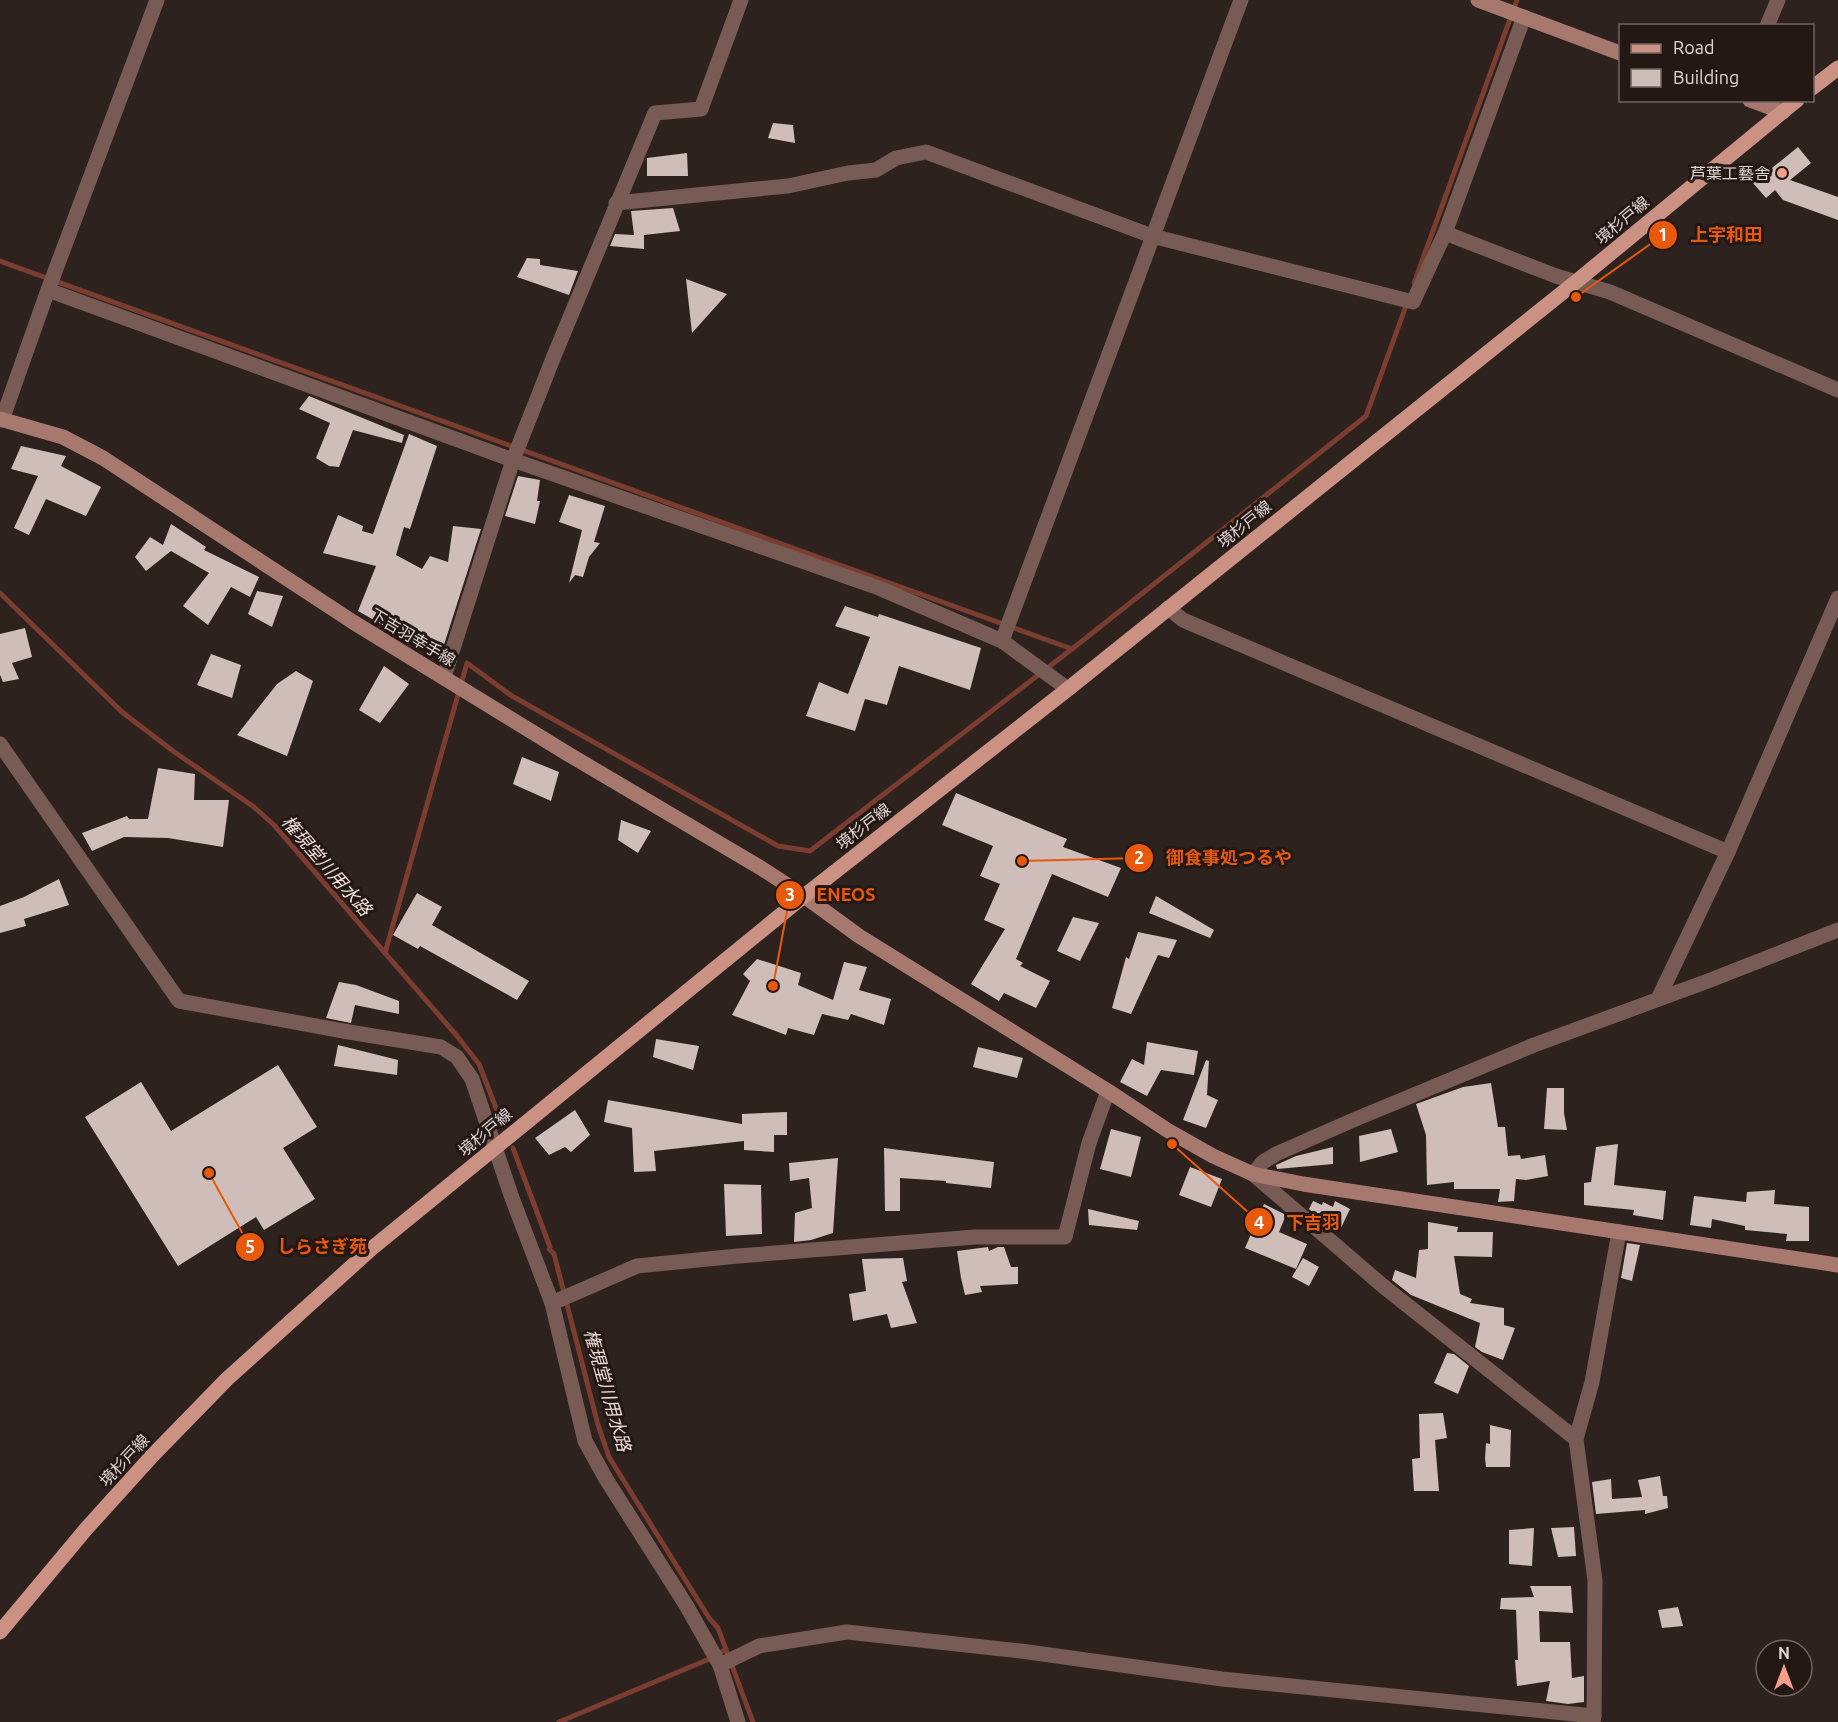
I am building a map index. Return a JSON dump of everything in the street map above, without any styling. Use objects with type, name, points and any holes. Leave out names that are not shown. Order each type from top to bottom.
[{"type":"main road","points":[[1814,86],[1838,68]]},
{"type":"main road","name":"境杉戸線","points":[[0,1632],[107,1505],[227,1379],[371,1249],[804,896],[1068,689],[1576,281],[1795,102]]},
{"type":"street","points":[[1,419],[157,0]]},
{"type":"street","points":[[444,677],[513,460],[616,203],[655,113],[700,109],[741,0]]},
{"type":"street","points":[[1002,641],[1241,0]]},
{"type":"street","points":[[1478,0],[1619,53]]},
{"type":"street","points":[[1768,24],[1778,0]]},
{"type":"street","points":[[616,203],[788,186],[848,173],[876,170],[896,158],[926,152],[1152,236],[1413,302],[1445,233],[1524,17]]},
{"type":"street","points":[[1756,102],[1783,112]]},
{"type":"street","points":[[1445,233],[1556,276],[1610,292],[1838,390]]},
{"type":"street","points":[[48,290],[513,460],[879,588],[1002,641],[1068,689]]},
{"type":"street","name":"下吉羽幸手線","points":[[1,419],[63,437],[103,458],[353,622],[568,754],[705,834],[804,896],[859,936],[1176,1136],[1213,1156],[1253,1174],[1303,1184],[1838,1265]]},
{"type":"street","points":[[1658,999],[1728,852],[1838,598]]},
{"type":"street","points":[[1168,608],[1183,620],[1728,852]]},
{"type":"street","points":[[0,744],[179,1001],[441,1047],[457,1057],[472,1079],[512,1198],[552,1303],[585,1441],[606,1479],[686,1605],[720,1665],[738,1722]]},
{"type":"street","points":[[1576,1439],[1383,1286],[1253,1174],[1263,1162],[1276,1154],[1351,1121],[1534,1046],[1838,930]]},
{"type":"street","points":[[552,1303],[637,1266],[975,1237],[1065,1237],[1089,1143],[1108,1091]]},
{"type":"street","points":[[720,1665],[759,1646],[847,1632],[1021,1651],[1222,1679],[1594,1719],[1595,1580],[1576,1439],[1592,1382],[1619,1232]]},
{"type":"building","points":[[773,123],[793,125],[795,143],[768,138]]},
{"type":"building","points":[[1798,147],[1811,163],[1790,180],[1838,197],[1838,220],[1783,200],[1775,190],[1766,198],[1753,183],[1763,175],[1757,168],[1767,172]]},
{"type":"building","points":[[687,153],[688,176],[647,176],[647,158]]},
{"type":"building","points":[[673,208],[680,231],[644,235],[644,249],[610,246],[615,234],[634,235],[631,211]]},
{"type":"building","points":[[527,258],[540,259],[540,265],[578,271],[569,295],[517,277]]},
{"type":"building","points":[[686,279],[727,294],[692,333]]},
{"type":"building","points":[[309,396],[404,435],[402,443],[353,430],[339,467],[329,466],[316,458],[330,423],[299,409]]},
{"type":"building","points":[[409,434],[437,446],[410,529],[404,527],[396,555],[422,569],[430,556],[448,562],[453,526],[481,529],[442,651],[438,656],[358,611],[376,566],[323,553],[338,515],[363,526],[362,531],[373,534]]},
{"type":"building","points":[[21,446],[66,456],[61,466],[101,487],[86,516],[46,499],[29,535],[14,528],[38,476],[11,469]]},
{"type":"building","points":[[518,476],[540,480],[537,501],[540,501],[535,524],[505,516]]},
{"type":"building","points":[[569,495],[605,506],[594,542],[600,543],[589,557],[583,577],[575,575],[569,583],[582,530],[559,522]]},
{"type":"building","points":[[171,524],[206,547],[204,550],[259,577],[250,597],[231,587],[208,625],[183,606],[209,573],[171,551],[146,571],[135,557],[150,537],[163,545]]},
{"type":"building","points":[[257,591],[283,596],[272,627],[248,614]]},
{"type":"building","points":[[845,606],[878,617],[879,614],[981,648],[970,690],[899,666],[887,705],[865,699],[855,731],[806,716],[819,682],[848,694],[870,637],[835,626]]},
{"type":"building","points":[[25,628],[32,657],[12,663],[19,679],[3,682],[0,675],[0,634]]},
{"type":"building","points":[[211,654],[241,665],[232,698],[197,685]]},
{"type":"building","points":[[384,666],[409,684],[380,723],[359,710]]},
{"type":"building","points":[[296,671],[313,681],[287,756],[237,735],[277,684]]},
{"type":"building","points":[[522,757],[559,772],[551,801],[513,784]]},
{"type":"building","points":[[158,768],[195,774],[194,800],[229,800],[223,847],[168,838],[124,837],[92,851],[82,833],[127,816],[129,819],[148,819]]},
{"type":"building","points":[[956,793],[1067,839],[1063,847],[1121,868],[1108,897],[1052,874],[1016,959],[1023,963],[1020,966],[1050,981],[1036,1008],[1004,993],[999,1001],[971,984],[1005,929],[984,920],[1000,884],[980,876],[993,846],[942,825]]},
{"type":"building","points":[[621,820],[651,831],[638,853],[618,840]]},
{"type":"building","points":[[59,879],[69,905],[24,919],[26,926],[0,933],[0,906],[24,897]]},
{"type":"building","points":[[417,893],[442,907],[432,925],[529,981],[517,1000],[420,946],[418,949],[393,935]]},
{"type":"building","points":[[1156,896],[1214,930],[1210,938],[1149,913]]},
{"type":"building","points":[[1073,917],[1099,923],[1080,961],[1057,951]]},
{"type":"building","points":[[1138,932],[1177,940],[1169,958],[1158,955],[1131,1014],[1112,1008],[1126,957],[1129,959]]},
{"type":"building","points":[[757,959],[801,973],[798,985],[833,1000],[844,962],[867,967],[859,990],[891,999],[884,1025],[851,1014],[848,1020],[822,1014],[814,1035],[788,1028],[786,1035],[732,1015],[750,981],[743,974]]},
{"type":"building","points":[[339,982],[356,985],[399,1001],[399,1014],[355,1005],[351,1023],[326,1018]]},
{"type":"building","points":[[656,1039],[699,1046],[693,1070],[653,1057]]},
{"type":"building","points":[[1147,1042],[1198,1051],[1194,1075],[1161,1070],[1147,1096],[1120,1082],[1132,1059],[1144,1065]]},
{"type":"building","points":[[338,1045],[398,1060],[397,1075],[334,1066]]},
{"type":"building","points":[[978,1047],[1023,1058],[1017,1078],[973,1067]]},
{"type":"building","points":[[1206,1060],[1209,1061],[1207,1095],[1218,1100],[1206,1128],[1183,1120]]},
{"type":"building","points":[[278,1065],[317,1127],[283,1148],[315,1199],[264,1230],[256,1217],[178,1266],[85,1117],[141,1082],[171,1131]]},
{"type":"building","points":[[1491,1083],[1498,1127],[1505,1127],[1508,1156],[1520,1155],[1521,1159],[1545,1155],[1548,1176],[1526,1180],[1516,1179],[1514,1201],[1498,1202],[1500,1189],[1454,1189],[1454,1182],[1427,1185],[1426,1135],[1416,1104],[1463,1087]]},
{"type":"building","points":[[1547,1088],[1564,1088],[1567,1130],[1544,1129]]},
{"type":"building","points":[[608,1100],[742,1124],[742,1114],[787,1112],[787,1135],[774,1135],[774,1152],[744,1150],[744,1141],[654,1151],[656,1171],[634,1172],[632,1128],[604,1122]]},
{"type":"building","points":[[575,1110],[590,1135],[571,1152],[565,1147],[549,1155],[535,1138]]},
{"type":"building","points":[[1111,1129],[1141,1137],[1131,1177],[1100,1169]]},
{"type":"building","points":[[1391,1129],[1398,1152],[1360,1162],[1359,1136]]},
{"type":"building","points":[[1618,1144],[1614,1185],[1666,1191],[1663,1220],[1633,1215],[1634,1210],[1584,1205],[1584,1183],[1591,1182],[1596,1147]]},
{"type":"building","points":[[1333,1147],[1333,1164],[1277,1169],[1276,1165],[1296,1156]]},
{"type":"building","points":[[884,1148],[994,1162],[991,1188],[946,1183],[946,1181],[900,1178],[900,1211],[885,1211]]},
{"type":"building","points":[[838,1158],[833,1233],[811,1240],[794,1242],[795,1213],[812,1208],[809,1178],[790,1181],[789,1163]]},
{"type":"building","points":[[1190,1167],[1222,1179],[1211,1207],[1179,1195]]},
{"type":"building","points":[[724,1184],[761,1185],[762,1234],[726,1236]]},
{"type":"building","points":[[1775,1190],[1774,1204],[1809,1207],[1809,1241],[1786,1241],[1787,1234],[1745,1230],[1745,1226],[1712,1219],[1711,1228],[1690,1225],[1694,1196],[1746,1202],[1747,1192]]},
{"type":"building","points":[[1313,1201],[1322,1205],[1323,1202],[1333,1207],[1335,1201],[1350,1209],[1340,1230],[1325,1223],[1309,1209]]},
{"type":"building","points":[[1264,1204],[1286,1215],[1279,1232],[1307,1244],[1296,1269],[1245,1248]]},
{"type":"building","points":[[1088,1209],[1139,1221],[1137,1230],[1089,1225]]},
{"type":"building","points":[[1428,1222],[1458,1227],[1457,1232],[1493,1232],[1492,1257],[1454,1256],[1460,1294],[1472,1299],[1470,1303],[1504,1308],[1504,1325],[1515,1328],[1503,1360],[1475,1347],[1480,1323],[1411,1295],[1392,1280],[1395,1270],[1416,1278],[1419,1250],[1428,1249]]},
{"type":"building","points":[[1627,1243],[1640,1245],[1632,1281],[1621,1278]]},
{"type":"building","points":[[988,1247],[989,1251],[1004,1247],[1011,1267],[1018,1267],[1018,1284],[980,1286],[982,1292],[965,1295],[957,1251]]},
{"type":"building","points":[[903,1258],[907,1281],[902,1282],[917,1323],[891,1328],[887,1314],[853,1321],[849,1294],[866,1291],[862,1259]]},
{"type":"building","points":[[1303,1258],[1319,1267],[1309,1286],[1292,1277]]},
{"type":"building","points":[[1447,1353],[1454,1354],[1469,1366],[1458,1394],[1434,1383]]},
{"type":"building","points":[[1443,1413],[1447,1438],[1435,1440],[1439,1491],[1414,1491],[1412,1459],[1420,1458],[1419,1414]]},
{"type":"building","points":[[1490,1425],[1511,1430],[1510,1467],[1486,1467],[1486,1443],[1490,1444]]},
{"type":"building","points":[[1660,1476],[1663,1496],[1667,1496],[1668,1508],[1645,1514],[1645,1510],[1596,1514],[1592,1482],[1611,1479],[1612,1499],[1642,1497],[1638,1480]]},
{"type":"building","points":[[1574,1527],[1576,1556],[1558,1557],[1551,1528]]},
{"type":"building","points":[[1534,1528],[1532,1566],[1509,1564],[1509,1530]]},
{"type":"building","points":[[1530,1586],[1571,1586],[1573,1613],[1539,1611],[1540,1642],[1570,1642],[1572,1678],[1584,1676],[1584,1702],[1568,1704],[1546,1701],[1550,1681],[1517,1686],[1516,1610],[1500,1609],[1501,1598],[1534,1597]]},
{"type":"building","points":[[1678,1607],[1683,1626],[1662,1628],[1658,1610]]},
{"type":"waterway","points":[[1414,283],[1517,0]]},
{"type":"waterway","points":[[0,261],[1072,649]]},
{"type":"waterway","points":[[385,953],[467,663],[512,696],[778,846],[810,851],[1072,649],[1366,416],[1407,303]]},
{"type":"waterway","name":"権現堂川用水路","points":[[0,593],[122,712],[173,751],[254,807],[274,825],[479,1064],[503,1126]]},
{"type":"waterway","name":"権現堂川用水路","points":[[513,1148],[549,1249],[554,1254],[598,1425],[609,1457],[709,1618],[718,1628],[753,1722]]},
{"type":"waterway","points":[[559,1722],[714,1657],[726,1649]]},
{"type":"place","name":"芦葉工藝舎","points":[[1782,173]]},
{"type":"place","name":"上宇和田","points":[[1576,297]]},
{"type":"place","name":"御食事処つるや","points":[[1022,861]]},
{"type":"place","name":"ENEOS","points":[[773,986]]},
{"type":"place","name":"下吉羽","points":[[1172,1144]]},
{"type":"place","name":"しらさぎ苑","points":[[209,1173]]}]
